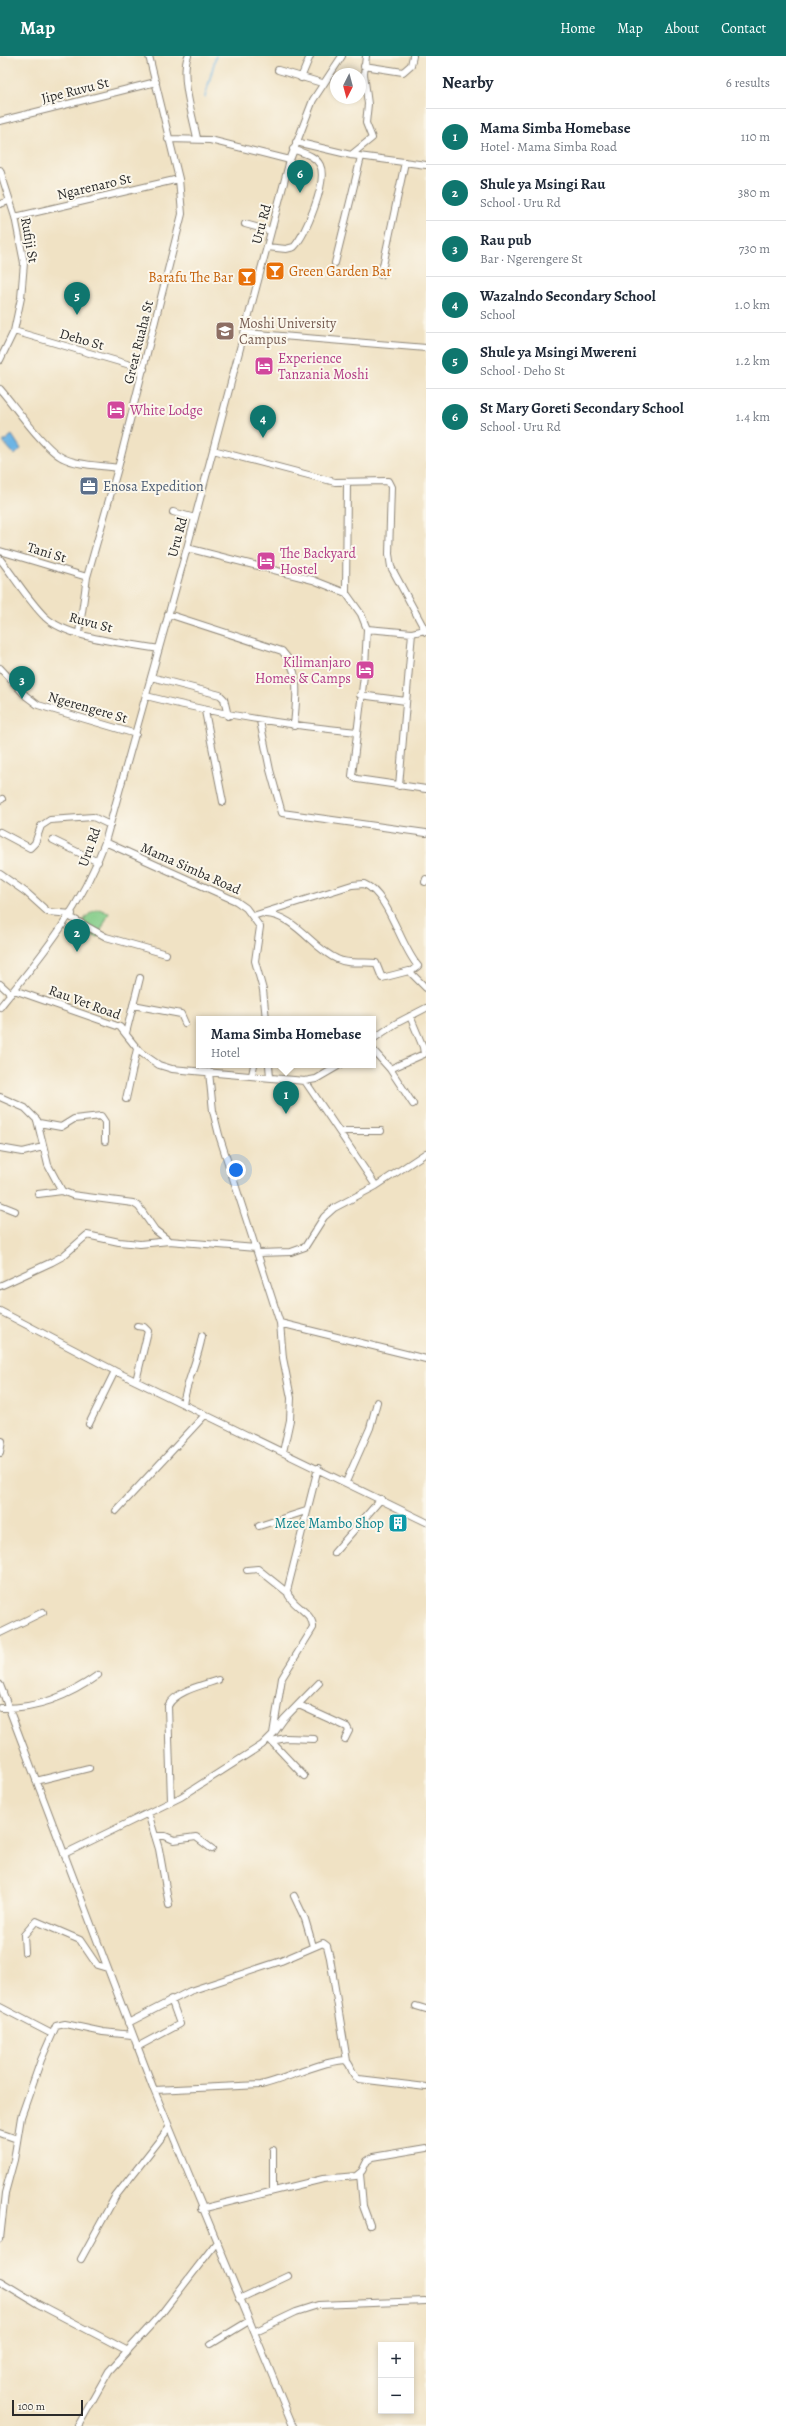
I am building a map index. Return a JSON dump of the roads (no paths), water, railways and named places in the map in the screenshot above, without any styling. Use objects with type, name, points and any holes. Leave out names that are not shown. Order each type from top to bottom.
[{"type":"street","name":"Great Ruaha St","points":[[79,633],[87,577],[144,369],[182,214],[179,179],[168,139],[149,56]]},
{"type":"street","points":[[188,56],[186,64],[188,92],[197,138]]},
{"type":"street","points":[[301,78],[310,56]]},
{"type":"street","name":"Uru Rd","points":[[0,1007],[71,915],[98,862],[136,734],[187,548],[293,149],[306,113],[322,84],[342,56]]},
{"type":"street","points":[[352,156],[372,138],[366,122],[368,104],[364,66],[366,56]]},
{"type":"street","points":[[364,66],[403,72],[411,65],[413,56]]},
{"type":"street","points":[[278,70],[322,84]]},
{"type":"street","name":"Jipe Ruvu St","points":[[0,121],[156,82]]},
{"type":"street","points":[[168,139],[197,138],[228,143],[290,160]]},
{"type":"street","points":[[296,142],[352,156],[426,165]]},
{"type":"street","points":[[267,247],[286,249],[294,246],[313,213],[322,175],[321,166],[313,157],[293,149]]},
{"type":"street","points":[[335,263],[361,157]]},
{"type":"street","points":[[381,275],[405,162]]},
{"type":"street","name":"Rufiji St","points":[[0,170],[15,217],[24,269],[21,298],[14,331],[0,360]]},
{"type":"street","name":"Ngarenaro St","points":[[15,217],[179,179]]},
{"type":"street","points":[[0,204],[9,201]]},
{"type":"street","points":[[245,224],[271,231]]},
{"type":"street","name":"Deho St","points":[[14,331],[144,369]]},
{"type":"street","points":[[245,333],[426,348]]},
{"type":"street","points":[[0,389],[47,444],[62,458],[76,462],[118,468]]},
{"type":"street","points":[[213,450],[347,483],[382,480],[390,483],[389,554],[391,567],[425,631],[412,633],[367,629]]},
{"type":"street","points":[[346,593],[347,483]]},
{"type":"street","points":[[173,512],[195,518]]},
{"type":"street","points":[[187,548],[312,580],[346,593],[361,614],[367,629],[365,667],[360,695],[352,776],[357,779],[426,789]]},
{"type":"street","name":"Tani St","points":[[0,551],[87,577]]},
{"type":"street","name":"Ruvu St","points":[[0,559],[46,617],[57,625],[79,633],[159,649]]},
{"type":"street","points":[[168,614],[282,652],[291,662],[296,675],[294,726]]},
{"type":"street","points":[[399,786],[412,633]]},
{"type":"street","name":"Ngerengere St","points":[[0,668],[26,696],[38,705],[136,734]]},
{"type":"street","points":[[151,677],[220,695],[224,698],[228,716]]},
{"type":"street","points":[[360,695],[406,701]]},
{"type":"street","points":[[146,696],[228,716],[294,726],[357,732]]},
{"type":"street","points":[[205,711],[223,802]]},
{"type":"street","points":[[260,721],[270,770],[282,813],[426,833]]},
{"type":"street","points":[[0,832],[30,848],[35,843],[41,826],[50,820],[93,818],[110,825]]},
{"type":"street","points":[[53,840],[98,862]]},
{"type":"street","name":"Mama Simba Road","points":[[105,842],[236,901],[256,915],[260,930],[255,962],[263,990],[266,1016]]},
{"type":"street","points":[[0,874],[27,893],[48,912],[71,915],[106,937],[166,954]]},
{"type":"street","points":[[364,884],[377,895],[406,949],[418,966],[410,972],[381,978],[376,963],[339,960],[279,917],[256,915],[352,885],[364,884]]},
{"type":"street","points":[[410,972],[426,988]]},
{"type":"street","points":[[126,1033],[140,978]]},
{"type":"street","points":[[0,984],[12,992]]},
{"type":"street","name":"Rau Vet Road","points":[[12,992],[118,1026],[126,1033],[137,1049],[149,1060],[172,1069],[252,1075]]},
{"type":"street","points":[[133,1005],[181,1014],[184,1016],[184,1023]]},
{"type":"street","points":[[376,1037],[426,1008]]},
{"type":"street","points":[[390,1069],[424,1054],[423,1046],[410,1016]]},
{"type":"street","points":[[126,1099],[137,1049]]},
{"type":"street","points":[[376,1053],[390,1069],[414,1104]]},
{"type":"street","points":[[253,1068],[252,1075],[305,1081],[320,1077],[335,1068]]},
{"type":"street","points":[[269,1068],[270,1077]]},
{"type":"street","points":[[209,1072],[215,1124],[280,1322],[291,1398],[290,1420],[283,1452]]},
{"type":"street","points":[[305,1081],[376,1186]]},
{"type":"street","points":[[0,1097],[25,1108],[39,1123],[43,1147],[54,1179],[62,1191]]},
{"type":"street","points":[[39,1123],[61,1127],[74,1119],[101,1116],[105,1122],[105,1141]]},
{"type":"street","points":[[340,1133],[345,1131],[381,1131]]},
{"type":"street","points":[[0,1148],[23,1152],[43,1147]]},
{"type":"street","points":[[0,1286],[63,1256],[87,1235],[119,1242],[140,1244],[169,1240],[257,1251],[291,1252],[305,1247],[329,1212],[376,1186],[426,1153]]},
{"type":"street","points":[[38,1194],[62,1191],[72,1195],[133,1203],[139,1207],[155,1230],[169,1240]]},
{"type":"street","points":[[0,1205],[15,1211]]},
{"type":"street","points":[[0,1311],[115,1371],[318,1468],[426,1522]]},
{"type":"street","points":[[280,1322],[426,1358]]},
{"type":"street","points":[[136,1381],[148,1331],[144,1327],[137,1326]]},
{"type":"street","points":[[183,1404],[187,1383],[198,1357],[202,1336]]},
{"type":"street","points":[[89,1424],[115,1371]]},
{"type":"street","points":[[346,1482],[370,1428],[376,1402]]},
{"type":"street","points":[[116,1511],[205,1415]]},
{"type":"street","points":[[0,1453],[2,1441]]},
{"type":"street","points":[[288,1593],[288,1582],[318,1468]]},
{"type":"street","points":[[334,1553],[381,1499]]},
{"type":"street","points":[[259,1526],[306,1512]]},
{"type":"street","points":[[247,1570],[258,1569],[288,1593],[314,1625],[282,1678],[271,1738]]},
{"type":"street","points":[[0,1633],[43,1612]]},
{"type":"street","points":[[0,1708],[9,1709],[39,1705],[78,1690],[98,1675]]},
{"type":"street","points":[[171,1801],[168,1706],[171,1700],[178,1696],[218,1680]]},
{"type":"street","points":[[64,1854],[148,1813],[224,1771],[271,1738],[320,1683]]},
{"type":"street","points":[[0,1685],[132,2035],[201,2209],[254,2332],[292,2426]]},
{"type":"street","points":[[299,1705],[347,1727],[349,1731],[345,1739]]},
{"type":"street","points":[[271,1738],[314,1739]]},
{"type":"street","points":[[271,1738],[304,1776]]},
{"type":"street","points":[[36,1781],[89,1768]]},
{"type":"street","points":[[148,1813],[155,1836],[170,1906]]},
{"type":"street","points":[[155,1836],[165,1836],[174,1840],[196,1837],[212,1849]]},
{"type":"street","points":[[294,1896],[305,1919],[313,1946]]},
{"type":"street","points":[[25,1952],[26,1932],[36,1921],[80,1940],[87,1947],[97,1965],[107,1968]]},
{"type":"street","points":[[128,2023],[171,1999],[280,1961],[323,1943],[328,1949],[347,2061],[353,2076],[358,2079],[426,2087]]},
{"type":"street","points":[[137,2047],[180,2024],[171,1999]]},
{"type":"street","points":[[416,2006],[426,2009]]},
{"type":"street","points":[[0,2007],[52,2034]]},
{"type":"street","points":[[0,2239],[5,2194],[14,2160],[21,2117],[52,2034],[60,2024],[132,2035]]},
{"type":"street","points":[[154,2090],[261,2085],[277,2081],[319,2065],[347,2061]]},
{"type":"street","points":[[81,2260],[115,2197],[169,2128]]},
{"type":"street","points":[[0,2133],[17,2139]]},
{"type":"street","points":[[370,2224],[363,2206],[360,2174],[367,2161],[373,2157],[426,2148]]},
{"type":"street","points":[[273,2150],[273,2191]]},
{"type":"street","points":[[201,2209],[330,2178],[360,2174]]},
{"type":"street","points":[[78,2426],[106,2375],[166,2307],[216,2243]]},
{"type":"street","points":[[239,2299],[288,2276]]},
{"type":"street","points":[[0,2281],[38,2304],[128,2351]]},
{"type":"street","points":[[254,2332],[296,2312],[318,2305],[364,2302],[426,2301]]},
{"type":"street","points":[[211,2344],[249,2321]]},
{"type":"water","points":[[12,435],[21,449],[15,455],[3,442]]},
{"type":"waterway","points":[[205,97],[216,56]]},
{"type":"place","name":"St Mary Goreti Secondary School","points":[[300,193]]},
{"type":"place","name":"Green Garden Bar","points":[[275,271]]},
{"type":"place","name":"Barafu The Bar","points":[[247,277]]},
{"type":"place","name":"Shule ya Msingi Mwereni","points":[[77,315]]},
{"type":"place","name":"Moshi University Campus","points":[[225,331]]},
{"type":"place","name":"Experience Tanzania Moshi","points":[[264,366]]},
{"type":"place","name":"White Lodge","points":[[116,410]]},
{"type":"place","name":"Wazalndo Secondary School","points":[[263,438]]},
{"type":"place","name":"Enosa Expedition","points":[[89,486]]},
{"type":"place","name":"The Backyard Hostel","points":[[266,561]]},
{"type":"place","name":"Kilimanjaro Homes & Camps","points":[[365,670]]},
{"type":"place","name":"Rau pub","points":[[22,699]]},
{"type":"place","name":"Shule ya Msingi Rau","points":[[77,952]]},
{"type":"place","name":"Mama Simba Homebase","points":[[286,1114]]},
{"type":"place","name":"Mzee Mambo Shop","points":[[398,1523]]}]
